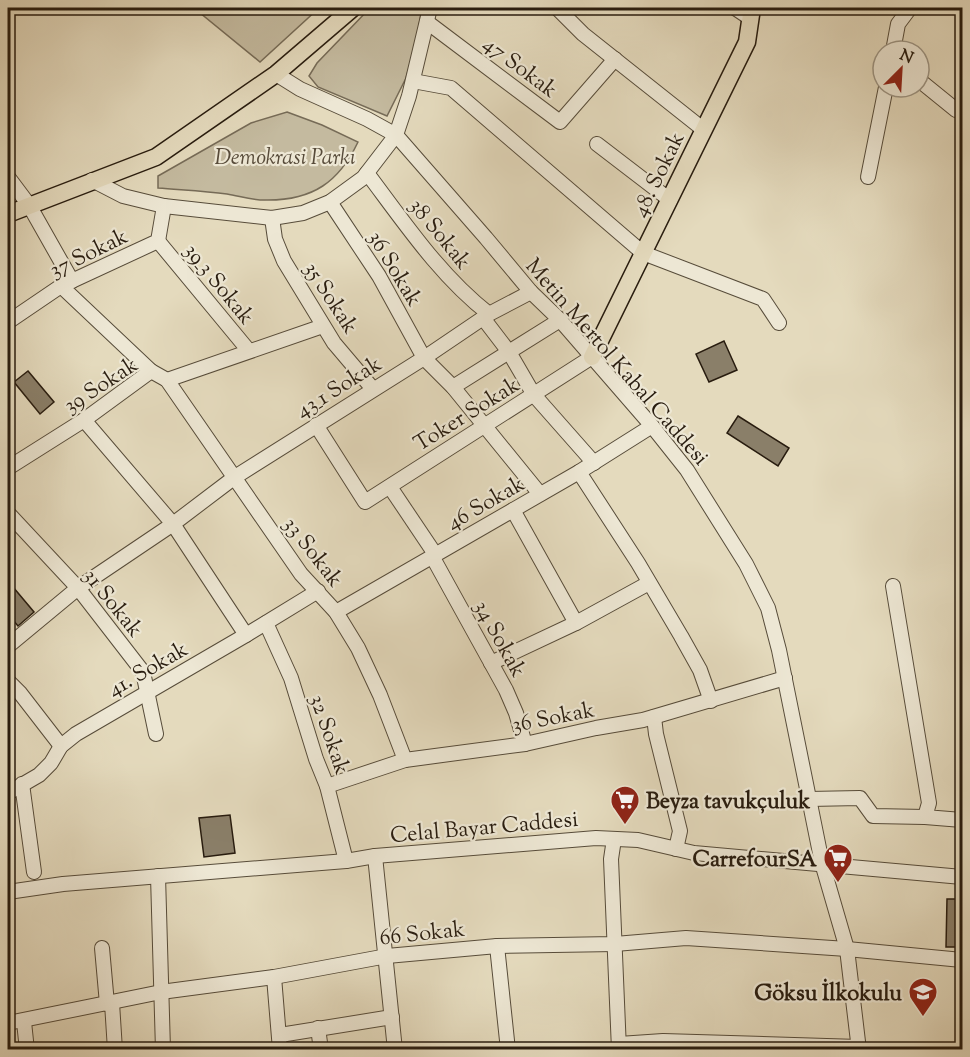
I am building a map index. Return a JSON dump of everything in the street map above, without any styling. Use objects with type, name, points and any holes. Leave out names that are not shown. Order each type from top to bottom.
[{"type":"main road","points":[[8,214],[156,157],[276,74],[353,8]]},
{"type":"main road","name":"48. Sokak","points":[[592,357],[747,42],[751,13]]},
{"type":"street","points":[[92,180],[123,196],[164,206],[272,219],[303,213],[330,202],[367,173],[396,135],[413,81],[430,8]]},
{"type":"street","points":[[557,8],[583,34],[704,130]]},
{"type":"street","points":[[735,8],[751,13]]},
{"type":"street","points":[[895,39],[898,24],[910,8]]},
{"type":"street","name":"47 Sokak","points":[[427,22],[560,122],[615,59]]},
{"type":"street","name":"Metin Mertol Kabal Caddesi","points":[[276,74],[300,89],[367,119],[396,135],[531,292],[561,320],[652,426],[687,470],[746,564],[768,608],[785,678],[822,863],[847,949],[859,1048]]},
{"type":"street","points":[[413,81],[452,88],[643,253],[763,299],[780,323]]},
{"type":"street","points":[[931,90],[956,110],[963,109]]},
{"type":"street","points":[[868,177],[884,99]]},
{"type":"street","points":[[597,144],[669,200]]},
{"type":"street","name":"38 Sokak","points":[[367,173],[449,278],[486,316],[534,396],[594,463]]},
{"type":"street","points":[[8,177],[29,205],[67,283],[151,371]]},
{"type":"street","name":"36 Sokak","points":[[330,202],[379,276],[424,358],[453,387],[540,494]]},
{"type":"street","name":"37 Sokak","points":[[8,322],[67,283],[158,241],[164,206]]},
{"type":"street","name":"35 Sokak","points":[[272,219],[275,238],[284,261],[334,343],[373,389]]},
{"type":"street","name":"39_3 Sokak","points":[[158,241],[249,351]]},
{"type":"street","name":"43_1 Sokak","points":[[8,646],[78,588],[173,524],[235,477],[424,358],[486,316],[531,292]]},
{"type":"street","points":[[453,387],[561,320]]},
{"type":"street","name":"39 Sokak","points":[[8,468],[84,420],[151,371],[166,380],[323,326]]},
{"type":"street","name":"Toker Sokak","points":[[316,425],[365,502],[592,357]]},
{"type":"street","name":"33 Sokak","points":[[166,380],[301,574],[336,612],[363,657],[405,760]]},
{"type":"street","points":[[84,420],[173,524],[246,635]]},
{"type":"street","name":"46 Sokak","points":[[336,612],[579,472],[652,426]]},
{"type":"street","points":[[579,472],[650,583],[700,670],[711,701]]},
{"type":"street","name":"34 Sokak","points":[[390,487],[433,555],[491,663],[516,713],[525,744]]},
{"type":"street","points":[[513,510],[576,623]]},
{"type":"street","name":"31 Sokak","points":[[8,513],[78,588],[143,672],[156,735]]},
{"type":"street","points":[[491,663],[576,623],[650,583]]},
{"type":"street","points":[[893,586],[929,803],[925,817]]},
{"type":"street","name":"41. Sokak","points":[[8,793],[39,775],[51,763],[62,746],[75,734],[318,591]]},
{"type":"street","name":"32 Sokak","points":[[266,623],[291,678],[316,759],[327,786],[346,861]]},
{"type":"street","name":"36 Sokak","points":[[327,786],[405,760],[525,744],[654,717],[785,678]]},
{"type":"street","points":[[8,681],[14,696],[62,746]]},
{"type":"street","points":[[654,717],[656,734],[680,831],[676,849]]},
{"type":"street","points":[[22,784],[34,872]]},
{"type":"street","points":[[809,798],[860,798],[873,816],[963,820]]},
{"type":"street","name":"Celal Bayar Caddesi","points":[[8,892],[63,884],[596,838],[638,840],[694,854],[822,863],[963,877]]},
{"type":"street","points":[[614,839],[612,859],[619,1047],[663,1041],[859,1048]]},
{"type":"street","points":[[375,856],[395,1050]]},
{"type":"street","points":[[158,876],[163,1050]]},
{"type":"street","name":"66 Sokak","points":[[8,1023],[24,1022],[161,992],[274,977],[387,956],[497,946],[615,944],[686,938],[963,960]]},
{"type":"street","points":[[497,946],[508,1050]]},
{"type":"street","points":[[102,948],[115,1050]]},
{"type":"street","points":[[274,977],[280,1050]]},
{"type":"street","points":[[280,1035],[392,1017]]},
{"type":"street","points":[[24,1022],[27,1050]]},
{"type":"street","points":[[318,1028],[321,1050]]},
{"type":"green space","points":[[194,8],[319,8],[260,62]]},
{"type":"green space","name":"Demokrasi Parkı","points":[[370,8],[422,8],[416,43],[406,78],[387,116],[318,87],[309,76],[317,63]]},
{"type":"green space","name":"Demokrasi Parkı","points":[[287,112],[358,142],[342,168],[323,186],[298,197],[263,200],[218,193],[158,188],[158,176],[251,123]]},
{"type":"building","points":[[724,341],[737,370],[709,382],[696,354]]},
{"type":"building","points":[[28,371],[54,402],[40,414],[14,382]]},
{"type":"building","points":[[738,416],[789,448],[778,466],[727,433]]},
{"type":"building","points":[[8,581],[34,612],[18,626],[8,614]]},
{"type":"building","points":[[230,815],[235,853],[204,857],[199,818]]},
{"type":"building","points":[[947,899],[962,899],[962,947],[946,947]]},
{"type":"place","name":"Beyza tavukçuluk","points":[[625,826]]},
{"type":"place","name":"CarrefourSA","points":[[838,884]]},
{"type":"place","name":"Göksu İlkokulu","points":[[923,1018]]}]
